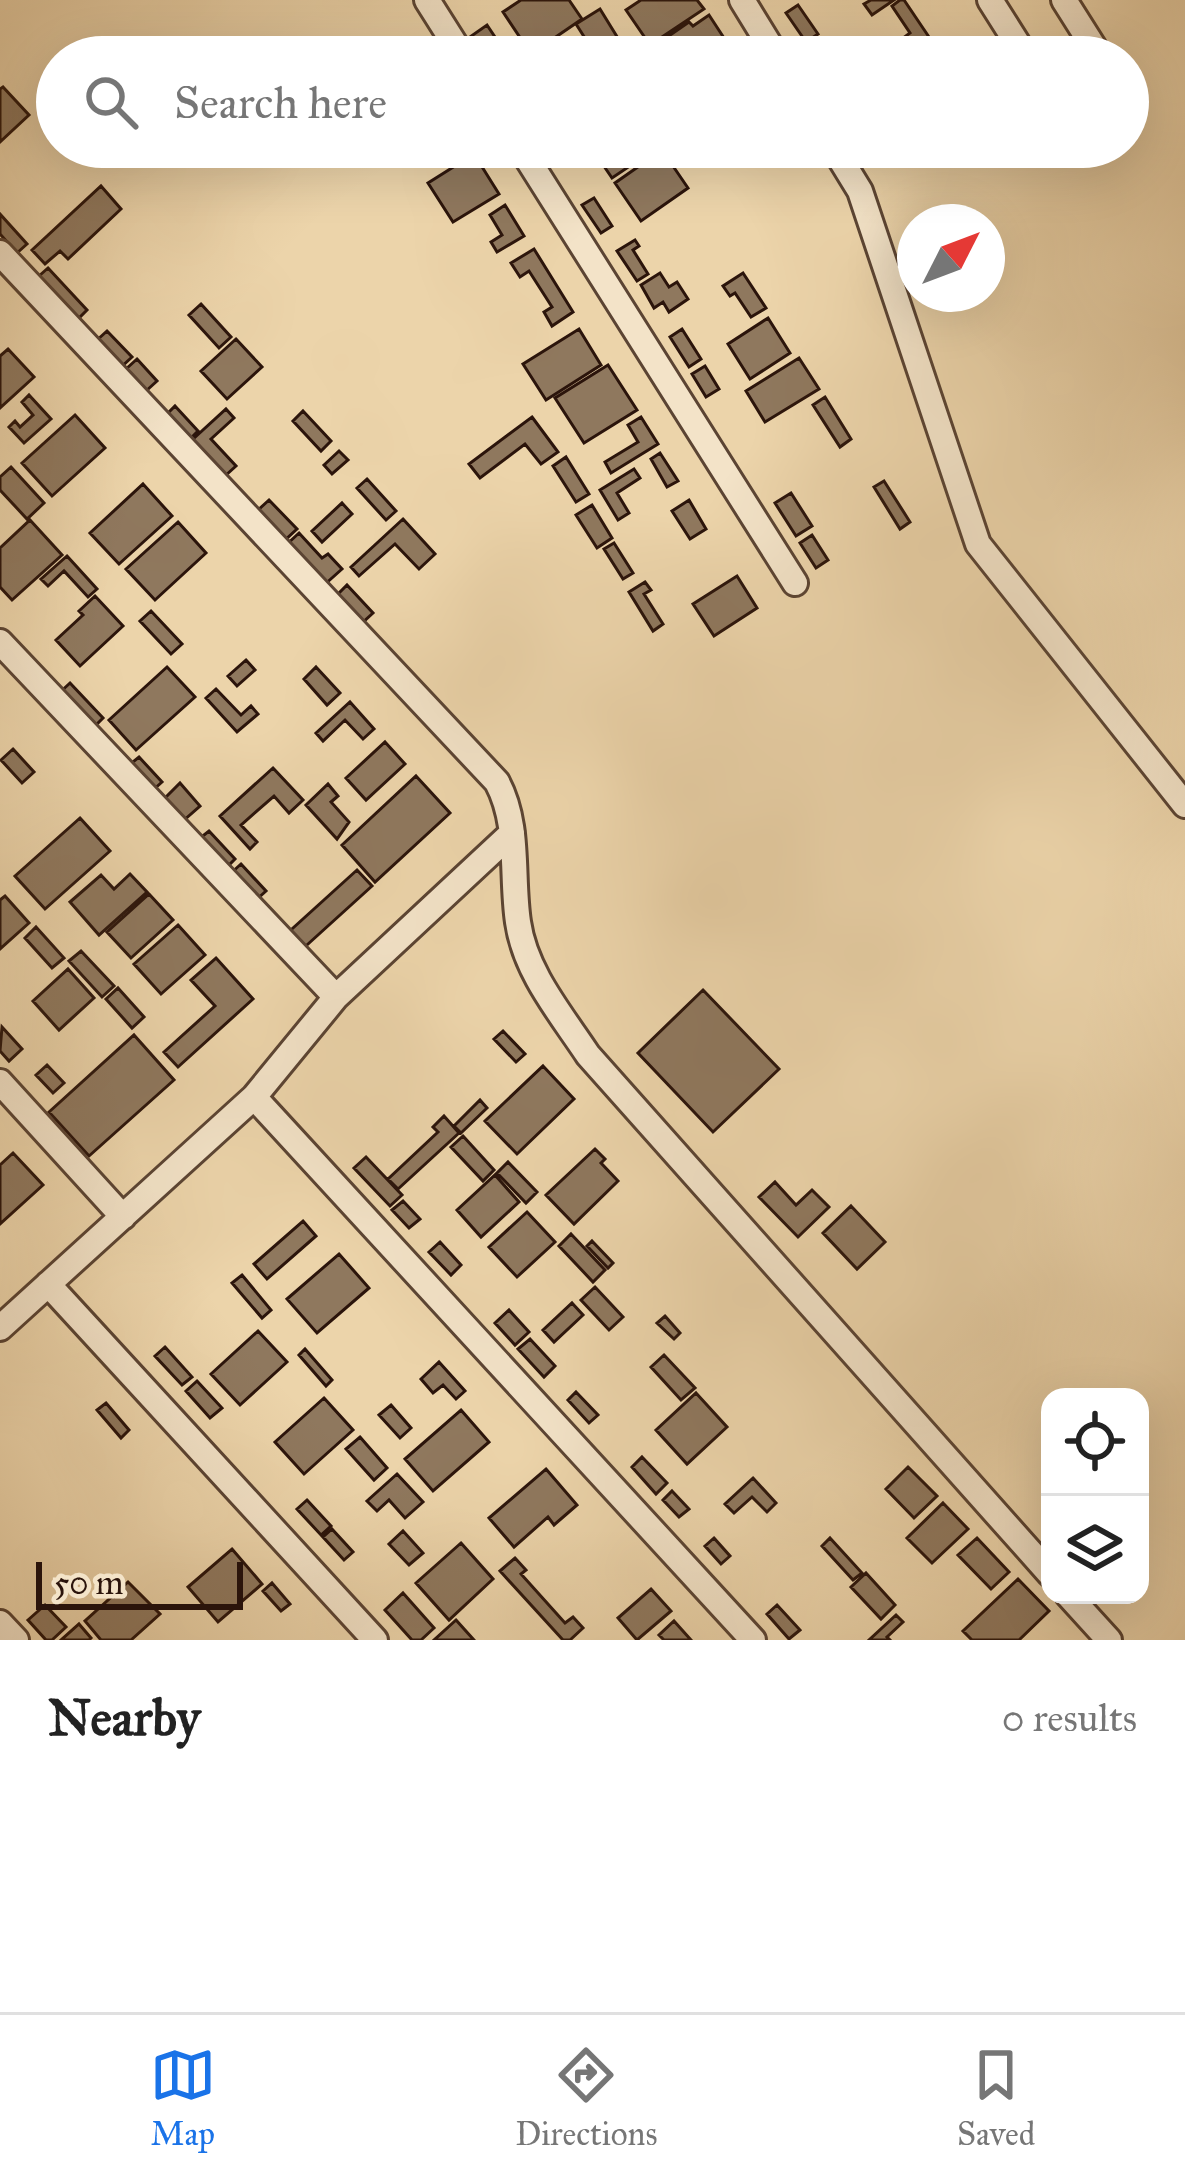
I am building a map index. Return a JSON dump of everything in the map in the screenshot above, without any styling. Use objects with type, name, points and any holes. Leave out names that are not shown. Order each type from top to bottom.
[{"type":"street","points":[[427,0],[450,36]]},
{"type":"street","points":[[742,0],[764,36]]},
{"type":"street","points":[[990,0],[1013,36]]},
{"type":"street","points":[[1064,0],[1087,36]]},
{"type":"street","points":[[533,168],[795,583]]},
{"type":"street","points":[[846,168],[860,191],[978,544],[1185,805]]},
{"type":"street","points":[[0,253],[497,782],[509,804],[518,924],[529,963],[588,1055],[1041,1564]]},
{"type":"street","points":[[0,641],[336,997]]},
{"type":"street","points":[[0,1328],[254,1097],[336,997],[512,833]]},
{"type":"street","points":[[0,1082],[123,1217]]},
{"type":"street","points":[[254,1097],[753,1640]]},
{"type":"street","points":[[48,1284],[375,1640]]},
{"type":"street","points":[[1077,1604],[1108,1640]]},
{"type":"street","points":[[0,1623],[16,1640]]},
{"type":"building","points":[[521,0],[569,0],[582,19],[557,36],[519,36],[503,12]]},
{"type":"building","points":[[641,0],[697,0],[704,9],[664,36],[644,36],[626,10]]},
{"type":"building","points":[[894,0],[872,15],[864,4]]},
{"type":"building","points":[[904,0],[928,36],[906,36],[910,33],[892,6]]},
{"type":"building","points":[[798,5],[818,34],[802,36],[786,13]]},
{"type":"building","points":[[600,9],[617,36],[584,36],[576,24]]},
{"type":"building","points":[[709,15],[723,36],[669,36],[689,22],[693,26]]},
{"type":"building","points":[[487,25],[494,36],[471,36]]},
{"type":"building","points":[[0,89],[29,115],[0,142]]},
{"type":"building","points":[[452,168],[483,168],[499,194],[453,222],[428,183]]},
{"type":"building","points":[[605,168],[627,168],[612,178]]},
{"type":"building","points":[[636,168],[674,168],[688,188],[641,221],[615,183]]},
{"type":"building","points":[[101,186],[121,209],[68,259],[60,251],[45,264],[32,250]]},
{"type":"building","points":[[594,198],[612,226],[601,233],[582,205]]},
{"type":"building","points":[[505,205],[524,236],[497,252],[491,242],[502,235],[490,215]]},
{"type":"building","points":[[0,214],[27,244],[17,253],[0,234]]},
{"type":"building","points":[[635,240],[639,246],[633,250],[648,274],[637,281],[617,251]]},
{"type":"building","points":[[534,249],[573,312],[552,326],[544,312],[552,307],[529,271],[520,277],[511,263]]},
{"type":"building","points":[[48,268],[87,310],[78,319],[39,276]]},
{"type":"building","points":[[660,273],[669,287],[677,282],[688,299],[669,312],[663,302],[654,308],[641,285]]},
{"type":"building","points":[[743,273],[766,308],[751,317],[735,293],[730,296],[723,286]]},
{"type":"building","points":[[201,304],[231,337],[219,348],[189,315]]},
{"type":"building","points":[[768,318],[790,353],[750,379],[728,344]]},
{"type":"building","points":[[579,329],[601,365],[546,400],[523,364]]},
{"type":"building","points":[[682,329],[701,359],[689,367],[670,337]]},
{"type":"building","points":[[107,331],[132,357],[120,368],[96,341]]},
{"type":"building","points":[[236,339],[262,367],[227,399],[201,371]]},
{"type":"building","points":[[8,349],[34,377],[0,408],[0,356]]},
{"type":"building","points":[[799,358],[819,389],[765,422],[746,391]]},
{"type":"building","points":[[137,359],[157,381],[146,391],[126,369]]},
{"type":"building","points":[[608,365],[637,410],[584,443],[555,398]]},
{"type":"building","points":[[705,366],[719,389],[706,397],[692,374]]},
{"type":"building","points":[[29,395],[51,419],[24,443],[9,427],[15,421],[20,427],[33,415],[22,402]]},
{"type":"building","points":[[825,397],[851,439],[840,447],[813,405]]},
{"type":"building","points":[[175,406],[198,431],[189,440],[166,415]]},
{"type":"building","points":[[226,409],[234,418],[211,439],[236,466],[225,476],[192,440]]},
{"type":"building","points":[[303,411],[331,441],[321,451],[293,421]]},
{"type":"building","points":[[75,415],[105,448],[52,496],[22,463]]},
{"type":"building","points":[[532,417],[558,452],[541,464],[525,444],[480,478],[469,464]]},
{"type":"building","points":[[641,417],[658,444],[611,473],[605,462],[638,442],[628,425]]},
{"type":"building","points":[[339,451],[348,460],[332,474],[324,465]]},
{"type":"building","points":[[660,453],[678,481],[667,487],[651,459]]},
{"type":"building","points":[[566,457],[589,494],[576,502],[553,466]]},
{"type":"building","points":[[11,467],[44,503],[27,519],[0,490],[0,477]]},
{"type":"building","points":[[634,469],[640,478],[617,493],[629,513],[618,520],[600,490]]},
{"type":"building","points":[[367,479],[396,511],[386,520],[357,488]]},
{"type":"building","points":[[884,481],[910,522],[900,529],[874,487]]},
{"type":"building","points":[[143,484],[172,516],[119,564],[90,533]]},
{"type":"building","points":[[791,493],[812,526],[796,536],[775,503]]},
{"type":"building","points":[[269,500],[297,529],[285,540],[258,510]]},
{"type":"building","points":[[689,500],[706,529],[690,539],[672,511]]},
{"type":"building","points":[[342,503],[352,514],[322,542],[312,531]]},
{"type":"building","points":[[592,505],[612,538],[597,548],[576,515]]},
{"type":"building","points":[[403,519],[435,554],[419,569],[395,544],[359,576],[351,567]]},
{"type":"building","points":[[30,520],[62,555],[12,600],[0,587],[0,548]]},
{"type":"building","points":[[178,522],[206,553],[155,600],[126,569]]},
{"type":"building","points":[[299,533],[322,558],[328,554],[342,569],[323,586],[285,546]]},
{"type":"building","points":[[812,535],[828,560],[816,568],[800,543]]},
{"type":"building","points":[[614,543],[633,573],[623,579],[604,549]]},
{"type":"building","points":[[67,556],[97,589],[88,597],[64,571],[48,586],[41,579]]},
{"type":"building","points":[[737,576],[757,608],[714,636],[693,604]]},
{"type":"building","points":[[645,582],[651,590],[644,594],[663,624],[653,631],[629,592]]},
{"type":"building","points":[[347,585],[373,613],[362,623],[337,595]]},
{"type":"building","points":[[95,596],[123,626],[80,666],[56,640],[83,615],[79,611]]},
{"type":"building","points":[[151,611],[182,644],[171,654],[140,621]]},
{"type":"building","points":[[246,660],[255,670],[237,686],[228,676]]},
{"type":"building","points":[[167,667],[195,697],[136,750],[109,720]]},
{"type":"building","points":[[316,667],[340,693],[327,705],[304,679]]},
{"type":"building","points":[[70,683],[103,718],[89,732],[56,696]]},
{"type":"building","points":[[216,689],[241,715],[251,706],[258,714],[237,732],[206,698]]},
{"type":"building","points":[[350,702],[374,729],[363,739],[345,720],[323,741],[316,733]]},
{"type":"building","points":[[385,742],[405,764],[366,800],[346,778]]},
{"type":"building","points":[[13,749],[34,772],[22,783],[1,760]]},
{"type":"building","points":[[139,757],[162,782],[152,791],[128,766]]},
{"type":"building","points":[[273,768],[303,800],[289,813],[274,796],[241,825],[257,842],[250,849],[220,816]]},
{"type":"building","points":[[416,776],[450,813],[375,882],[342,845]]},
{"type":"building","points":[[180,783],[200,806],[183,821],[163,800]]},
{"type":"building","points":[[328,784],[338,796],[331,802],[349,822],[337,839],[306,805]]},
{"type":"building","points":[[80,818],[110,851],[45,909],[15,876]]},
{"type":"building","points":[[209,831],[235,859],[226,868],[199,839]]},
{"type":"building","points":[[241,864],[266,891],[255,901],[230,874]]},
{"type":"building","points":[[357,870],[372,886],[297,954],[282,938]]},
{"type":"building","points":[[130,874],[147,892],[99,935],[70,902],[101,875],[114,889]]},
{"type":"building","points":[[149,894],[173,920],[131,958],[107,932]]},
{"type":"building","points":[[5,896],[29,923],[0,949],[0,900]]},
{"type":"building","points":[[178,925],[205,955],[161,994],[134,964]]},
{"type":"building","points":[[36,927],[64,958],[52,968],[25,938]]},
{"type":"building","points":[[81,951],[114,986],[102,997],[69,961]]},
{"type":"building","points":[[216,958],[253,999],[178,1067],[164,1052],[215,1006],[191,980]]},
{"type":"building","points":[[68,969],[94,998],[59,1030],[33,1001]]},
{"type":"building","points":[[118,988],[144,1017],[132,1028],[106,999]]},
{"type":"building","points":[[703,990],[779,1069],[713,1132],[638,1053]]},
{"type":"building","points":[[2,1027],[22,1049],[9,1061],[0,1051]]},
{"type":"building","points":[[503,1031],[525,1054],[516,1062],[494,1039]]},
{"type":"building","points":[[134,1035],[174,1080],[89,1156],[49,1112]]},
{"type":"building","points":[[47,1065],[64,1083],[53,1093],[36,1075]]},
{"type":"building","points":[[543,1066],[574,1099],[517,1154],[485,1121]]},
{"type":"building","points":[[480,1100],[487,1108],[461,1133],[454,1126]]},
{"type":"building","points":[[444,1116],[459,1133],[398,1189],[388,1179],[438,1132],[433,1127]]},
{"type":"building","points":[[463,1136],[494,1170],[483,1181],[451,1147]]},
{"type":"building","points":[[595,1149],[618,1181],[574,1224],[546,1195]]},
{"type":"building","points":[[13,1153],[43,1185],[0,1224],[0,1165]]},
{"type":"building","points":[[366,1157],[402,1195],[390,1206],[354,1168]]},
{"type":"building","points":[[508,1162],[537,1192],[526,1203],[497,1173]]},
{"type":"building","points":[[495,1175],[519,1202],[481,1237],[457,1210]]},
{"type":"building","points":[[775,1182],[796,1205],[812,1190],[829,1207],[798,1237],[759,1197]]},
{"type":"building","points":[[403,1201],[420,1219],[409,1228],[392,1210]]},
{"type":"building","points":[[851,1206],[885,1242],[857,1269],[823,1233]]},
{"type":"building","points":[[527,1212],[555,1242],[517,1277],[489,1247]]},
{"type":"building","points":[[303,1221],[316,1236],[267,1279],[254,1264]]},
{"type":"building","points":[[571,1234],[605,1270],[593,1282],[559,1246]]},
{"type":"building","points":[[592,1241],[613,1263],[608,1268],[587,1246]]},
{"type":"building","points":[[440,1242],[461,1265],[451,1275],[429,1252]]},
{"type":"building","points":[[339,1254],[369,1288],[317,1333],[287,1299]]},
{"type":"building","points":[[242,1275],[271,1310],[262,1318],[232,1283]]},
{"type":"building","points":[[595,1287],[623,1317],[609,1330],[581,1300]]},
{"type":"building","points":[[572,1303],[583,1315],[554,1342],[543,1330]]},
{"type":"building","points":[[509,1310],[529,1332],[515,1345],[495,1323]]},
{"type":"building","points":[[665,1316],[680,1333],[674,1339],[657,1323]]},
{"type":"building","points":[[258,1331],[287,1362],[240,1405],[211,1374]]},
{"type":"building","points":[[530,1339],[555,1366],[544,1377],[518,1349]]},
{"type":"building","points":[[165,1347],[192,1377],[182,1385],[155,1356]]},
{"type":"building","points":[[305,1349],[332,1380],[326,1386],[299,1355]]},
{"type":"building","points":[[664,1355],[695,1388],[681,1400],[651,1367]]},
{"type":"building","points":[[439,1362],[465,1391],[456,1399],[443,1385],[433,1393],[421,1379]]},
{"type":"building","points":[[197,1381],[222,1408],[210,1418],[186,1391]]},
{"type":"building","points":[[576,1392],[598,1415],[589,1423],[568,1400]]},
{"type":"building","points":[[696,1393],[727,1427],[687,1464],[656,1430]]},
{"type":"building","points":[[324,1398],[353,1430],[304,1474],[275,1442]]},
{"type":"building","points":[[106,1403],[129,1430],[121,1438],[97,1410]]},
{"type":"building","points":[[391,1405],[411,1428],[400,1438],[379,1415]]},
{"type":"building","points":[[461,1410],[489,1442],[433,1491],[405,1459]]},
{"type":"building","points":[[360,1437],[387,1468],[374,1480],[346,1449]]},
{"type":"building","points":[[642,1457],[667,1483],[656,1494],[632,1467]]},
{"type":"building","points":[[908,1467],[937,1496],[914,1518],[886,1489]]},
{"type":"building","points":[[546,1469],[577,1505],[554,1525],[548,1517],[514,1547],[489,1518]]},
{"type":"building","points":[[397,1474],[423,1502],[405,1518],[389,1500],[377,1511],[367,1501]]},
{"type":"building","points":[[753,1478],[776,1503],[767,1512],[752,1497],[734,1513],[725,1504]]},
{"type":"building","points":[[672,1491],[689,1509],[679,1517],[663,1500]]},
{"type":"building","points":[[307,1500],[331,1526],[321,1535],[297,1509]]},
{"type":"building","points":[[943,1503],[968,1529],[932,1563],[907,1538]]},
{"type":"building","points":[[332,1529],[353,1552],[344,1560],[323,1537]]},
{"type":"building","points":[[403,1531],[423,1553],[409,1565],[389,1544]]},
{"type":"building","points":[[714,1538],[730,1556],[721,1564],[705,1546]]},
{"type":"building","points":[[830,1538],[862,1573],[853,1580],[822,1546]]},
{"type":"building","points":[[977,1538],[1009,1572],[991,1589],[958,1555]]},
{"type":"building","points":[[461,1543],[493,1579],[449,1620],[416,1583]]},
{"type":"building","points":[[232,1549],[262,1584],[218,1622],[188,1587]]},
{"type":"building","points":[[515,1558],[526,1570],[521,1574],[565,1623],[573,1617],[583,1628],[570,1640],[563,1640],[500,1571]]},
{"type":"building","points":[[866,1573],[895,1605],[881,1619],[851,1587]]},
{"type":"building","points":[[1018,1579],[1049,1611],[1019,1640],[972,1640],[963,1631]]},
{"type":"building","points":[[128,1582],[160,1614],[131,1640],[101,1640],[85,1621]]},
{"type":"building","points":[[272,1583],[290,1604],[281,1611],[263,1591]]},
{"type":"building","points":[[651,1589],[671,1611],[637,1640],[618,1618]]},
{"type":"building","points":[[403,1593],[434,1628],[421,1640],[412,1640],[385,1610]]},
{"type":"building","points":[[45,1605],[66,1627],[52,1640],[46,1640],[28,1620]]},
{"type":"building","points":[[777,1605],[800,1630],[789,1639],[767,1614]]},
{"type":"building","points":[[896,1615],[903,1622],[887,1637],[890,1640],[869,1640]]},
{"type":"building","points":[[456,1620],[474,1640],[434,1640]]},
{"type":"building","points":[[674,1621],[691,1640],[664,1640],[659,1635]]},
{"type":"building","points":[[79,1624],[89,1640],[61,1640]]}]
